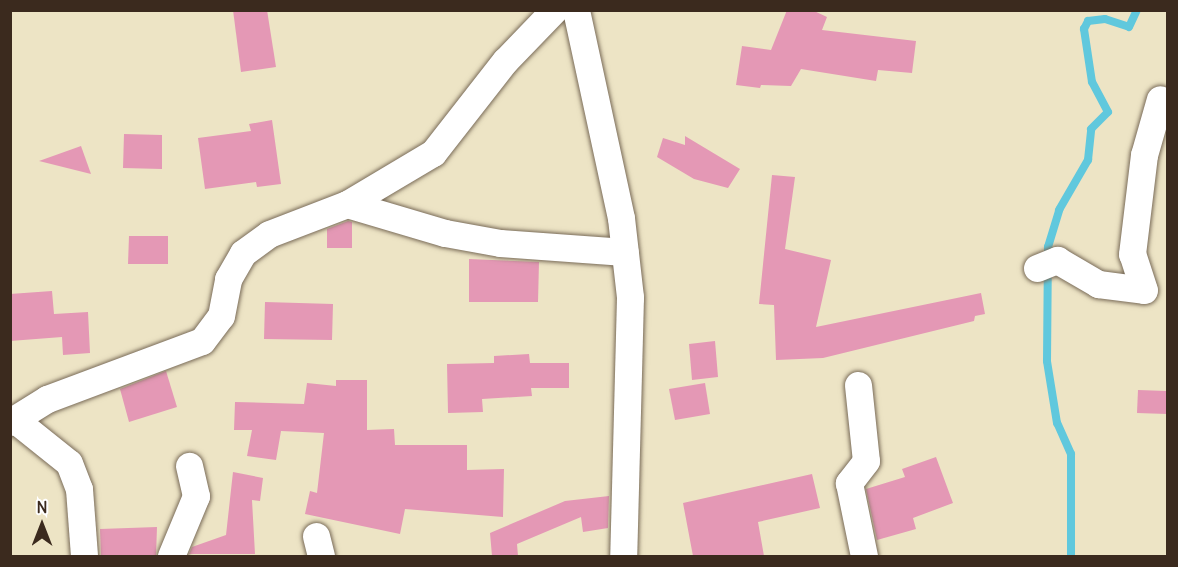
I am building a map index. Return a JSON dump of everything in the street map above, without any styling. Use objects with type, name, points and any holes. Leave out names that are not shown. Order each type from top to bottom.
[{"type":"street","points":[[84,556],[79,489],[69,463],[15,414],[47,399],[202,341],[221,316],[228,279],[243,253],[269,234],[346,204],[433,153],[505,61],[554,10]]},
{"type":"street","points":[[576,10],[625,252],[630,297],[629,445],[623,556]]},
{"type":"street","points":[[1047,264],[1098,284],[1144,290],[1132,254],[1144,154],[1160,99]]},
{"type":"street","points":[[346,204],[445,233],[500,243],[625,252]]},
{"type":"street","points":[[858,385],[866,461],[849,483],[864,556]]},
{"type":"street","points":[[171,556],[196,496],[189,466]]},
{"type":"building","points":[[233,10],[267,10],[276,67],[241,72]]},
{"type":"building","points":[[787,10],[812,10],[827,17],[822,30],[916,41],[912,73],[878,70],[876,81],[801,69],[791,86],[761,85],[760,88],[736,85],[742,46],[771,50]]},
{"type":"building","points":[[272,120],[281,184],[257,187],[256,182],[205,189],[198,138],[251,131],[249,124]]},
{"type":"building","points":[[124,134],[162,135],[162,169],[123,168]]},
{"type":"building","points":[[685,136],[740,169],[728,188],[694,179],[657,157],[663,138],[685,145]]},
{"type":"building","points":[[81,146],[91,174],[39,161]]},
{"type":"building","points":[[772,175],[795,177],[785,249],[831,260],[816,327],[981,293],[985,314],[975,316],[974,321],[823,358],[776,360],[774,305],[759,304]]},
{"type":"building","points":[[348,221],[352,222],[352,248],[327,248],[327,229]]},
{"type":"building","points":[[129,236],[168,236],[168,264],[128,264]]},
{"type":"building","points":[[469,259],[539,262],[538,302],[469,302]]},
{"type":"building","points":[[52,291],[54,314],[88,312],[90,353],[63,355],[62,337],[10,341],[10,294]]},
{"type":"building","points":[[265,302],[333,304],[332,340],[264,339]]},
{"type":"building","points":[[715,341],[718,377],[692,380],[689,344]]},
{"type":"building","points":[[529,354],[530,363],[569,363],[569,388],[531,388],[532,396],[482,399],[483,412],[448,413],[447,364],[494,363],[494,356]]},
{"type":"building","points":[[166,371],[177,407],[129,422],[120,389]]},
{"type":"building","points":[[336,380],[367,380],[367,430],[394,429],[395,445],[467,445],[467,470],[504,469],[503,517],[405,509],[400,534],[305,514],[310,491],[317,493],[324,433],[281,431],[276,460],[247,456],[252,430],[234,430],[235,402],[304,404],[307,383],[336,386]]},
{"type":"building","points":[[705,383],[710,414],[675,420],[669,389]]},
{"type":"building","points":[[1138,390],[1167,391],[1167,414],[1137,413]]},
{"type":"building","points":[[936,457],[953,503],[913,518],[916,529],[877,540],[866,489],[905,477],[902,469]]},
{"type":"building","points":[[233,472],[263,478],[260,501],[252,500],[255,554],[189,554],[192,547],[226,535]]},
{"type":"building","points":[[812,474],[820,508],[758,522],[764,556],[693,556],[683,503]]},
{"type":"building","points":[[609,496],[608,528],[583,532],[581,517],[517,544],[518,556],[492,556],[490,533],[565,501]]},
{"type":"building","points":[[157,527],[156,556],[101,556],[100,529]]},
{"type":"waterway","points":[[1071,556],[1071,454],[1057,423],[1047,361],[1048,247],[1059,210],[1088,160],[1091,129],[1108,112],[1092,82],[1084,29],[1088,21],[1105,19],[1129,27],[1137,10]]}]
